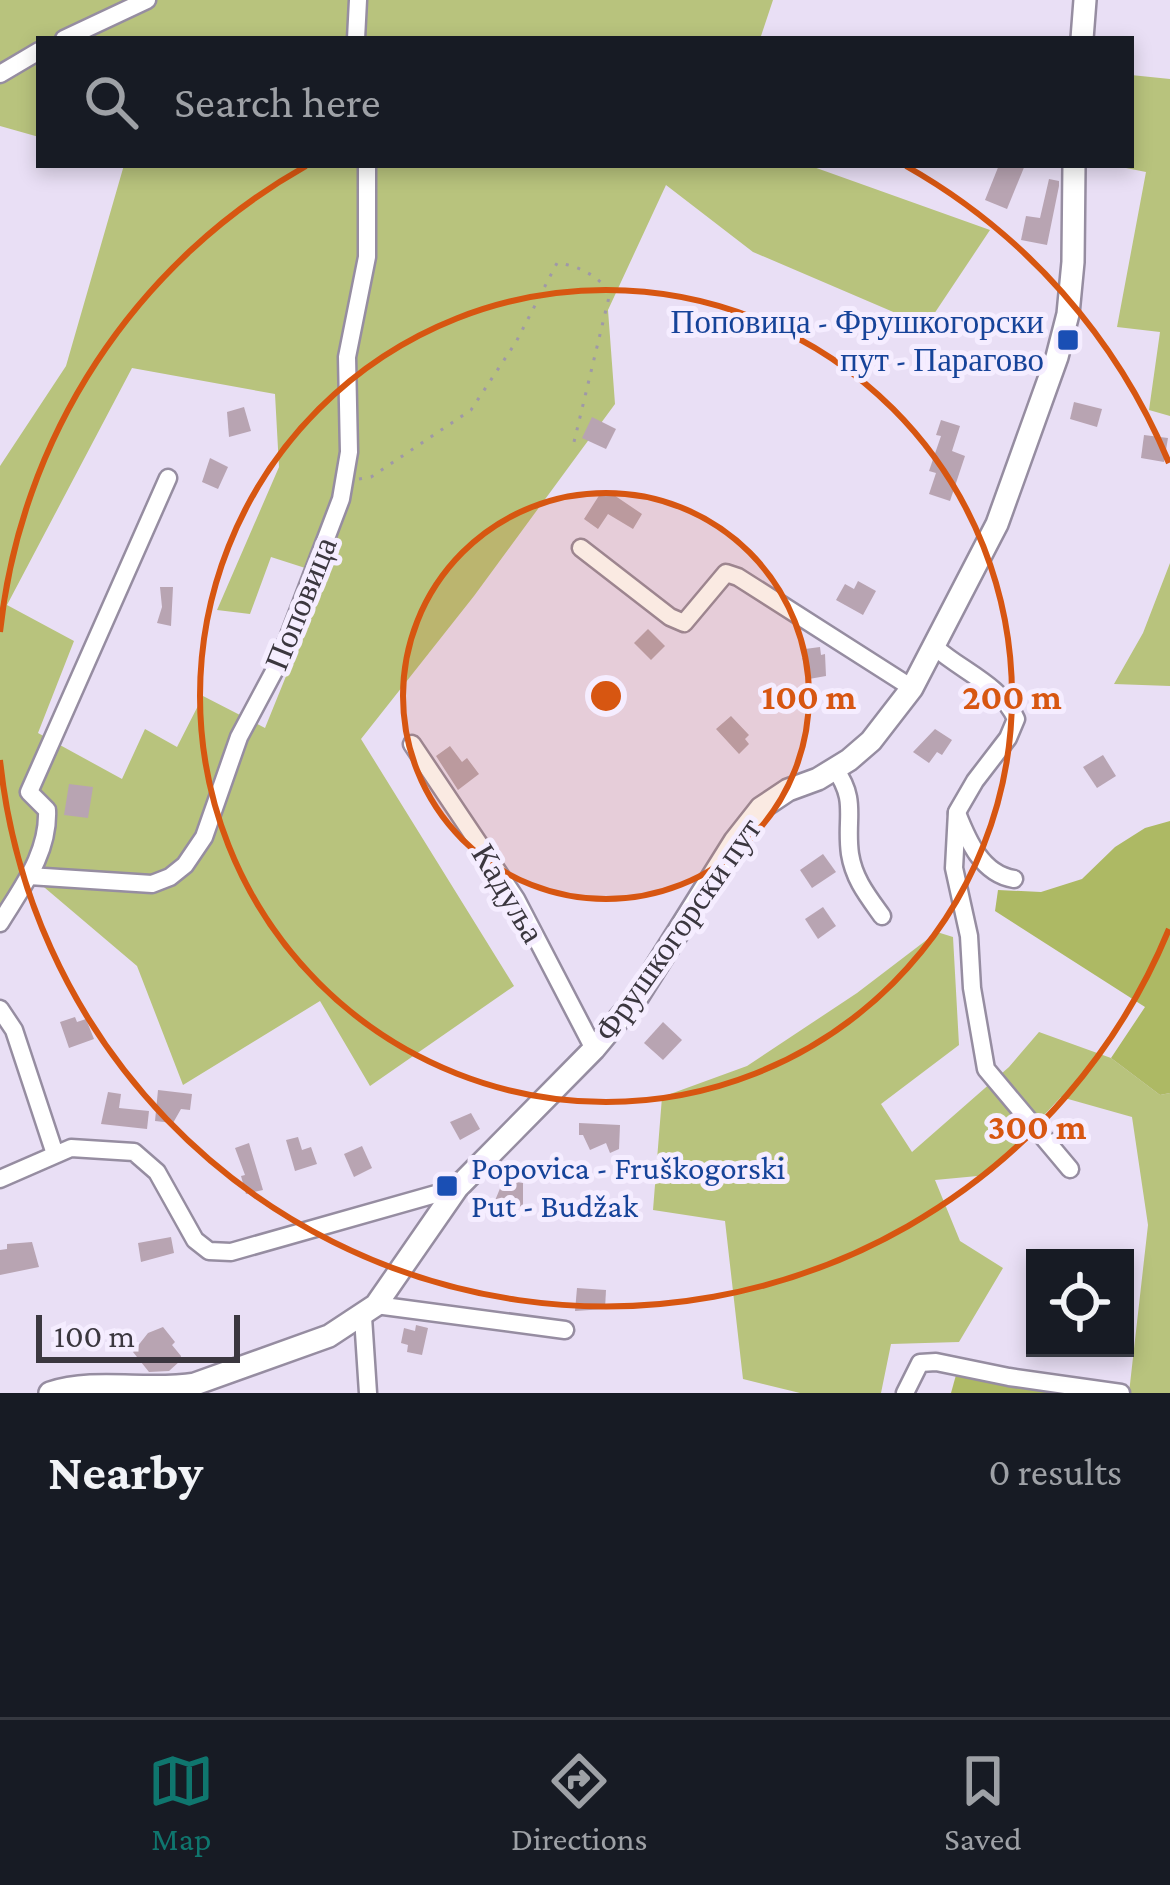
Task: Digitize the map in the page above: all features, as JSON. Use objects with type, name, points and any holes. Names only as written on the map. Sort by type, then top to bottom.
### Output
[{"type":"street","points":[[70,36],[147,0]]},
{"type":"street","points":[[356,36],[358,0]]},
{"type":"street","points":[[1082,36],[1085,0]]},
{"type":"street","points":[[0,74],[36,52]]},
{"type":"street","name":"Поповица","points":[[29,876],[152,884],[170,878],[204,837],[239,737],[279,662],[335,517],[346,473],[347,357],[367,257],[367,168]]},
{"type":"street","name":"Фрушкогорски пут","points":[[369,1311],[458,1187],[594,1049],[638,996],[735,841],[761,808],[836,769],[871,741],[912,688],[998,524],[1057,357],[1070,297],[1074,168]]},
{"type":"street","points":[[0,923],[48,836],[46,809],[29,792],[168,478]]},
{"type":"street","points":[[581,548],[684,623],[726,573],[738,577],[912,688]]},
{"type":"street","points":[[936,648],[1000,696],[1016,719],[957,812],[954,868],[969,936],[972,988],[986,1069],[1070,1169]]},
{"type":"street","name":"Кадуља","points":[[412,744],[516,899],[594,1049]]},
{"type":"street","points":[[836,769],[850,790],[850,851],[856,881],[882,916]]},
{"type":"street","points":[[957,812],[977,853],[997,876],[1014,879]]},
{"type":"street","points":[[0,1009],[14,1030],[56,1154]]},
{"type":"street","points":[[0,1179],[71,1148],[134,1152],[158,1172],[195,1240],[209,1251],[232,1252],[458,1187]]},
{"type":"street","points":[[368,1393],[369,1311]]},
{"type":"street","points":[[50,1393],[75,1387],[195,1384],[329,1336],[369,1311],[565,1330]]},
{"type":"street","points":[[905,1393],[920,1363],[936,1362],[1121,1393]]},
{"type":"path","points":[[346,473],[358,479],[371,477],[471,410],[515,342],[557,263],[573,264],[610,293],[574,442]]},
{"type":"green space","points":[[0,0],[773,0],[761,36],[36,36],[36,136],[0,126]]},
{"type":"green space","points":[[1134,75],[1170,79],[1170,416],[1149,410],[1160,332],[1117,327],[1146,172],[1126,168],[1134,168]]},
{"type":"green space","points":[[123,168],[816,168],[990,230],[926,326],[753,252],[666,185],[608,310],[615,404],[474,596],[361,739],[514,986],[370,1086],[320,1001],[183,1085],[137,966],[38,882],[0,923],[0,466],[66,366]],"holes":[[[132,368],[275,394],[279,467],[217,610],[250,614],[271,557],[327,575],[265,728],[203,696],[177,747],[145,729],[122,779],[38,733],[74,641],[7,605]]]},
{"type":"green space","points":[[1170,563],[1170,686],[1114,684],[1143,633]]},
{"type":"green space","points":[[1170,821],[1170,1093],[1160,1095],[1111,1058],[1145,1007],[995,911],[998,890],[1041,892],[1082,879],[1115,847],[1145,828]]},
{"type":"green space","points":[[937,932],[953,937],[959,1045],[881,1104],[912,1152],[1009,1067],[1039,1032],[1111,1058],[1160,1095],[1170,1093],[1170,1393],[1129,1393],[1148,1225],[1132,1117],[1061,1097],[988,1175],[935,1180],[960,1241],[1003,1268],[959,1342],[891,1344],[881,1393],[800,1393],[743,1379],[725,1221],[653,1210],[662,1097],[747,1066],[857,993]]},
{"type":"green space","points":[[956,1375],[1067,1393],[951,1393]]},
{"type":"building","points":[[998,168],[1024,168],[1007,209],[985,200]]},
{"type":"building","points":[[1049,179],[1059,181],[1059,186],[1047,245],[1021,240],[1026,216],[1040,218]]},
{"type":"building","points":[[1074,402],[1102,409],[1097,427],[1070,419]]},
{"type":"building","points":[[244,407],[251,431],[229,437],[227,412]]},
{"type":"building","points":[[592,417],[616,429],[606,449],[582,438]]},
{"type":"building","points":[[941,420],[960,426],[952,451],[965,456],[950,501],[929,494],[936,473],[929,471],[941,436],[936,435]]},
{"type":"building","points":[[1144,435],[1168,438],[1164,462],[1141,458]]},
{"type":"building","points":[[210,458],[228,467],[218,489],[202,482]]},
{"type":"building","points":[[608,491],[642,514],[633,529],[608,514],[598,529],[584,519],[600,494]]},
{"type":"building","points":[[858,581],[876,591],[863,615],[836,600],[845,584],[854,589]]},
{"type":"building","points":[[160,587],[173,587],[171,626],[157,623],[162,607]]},
{"type":"building","points":[[648,629],[665,646],[651,660],[634,643]]},
{"type":"building","points":[[820,647],[826,676],[809,679],[802,658],[807,658],[805,649]]},
{"type":"building","points":[[731,716],[749,735],[745,739],[749,744],[739,754],[716,729]]},
{"type":"building","points":[[935,729],[952,740],[929,763],[913,752]]},
{"type":"building","points":[[450,746],[479,774],[458,790],[436,756]]},
{"type":"building","points":[[1103,755],[1116,776],[1097,788],[1083,767]]},
{"type":"building","points":[[69,784],[93,787],[88,818],[64,815]]},
{"type":"building","points":[[823,854],[836,872],[812,888],[800,870]]},
{"type":"building","points":[[823,907],[836,926],[818,939],[805,919]]},
{"type":"building","points":[[75,1017],[77,1022],[86,1019],[94,1039],[69,1048],[60,1022]]},
{"type":"building","points":[[663,1022],[682,1040],[663,1060],[644,1043]]},
{"type":"building","points":[[158,1090],[192,1094],[190,1110],[181,1109],[173,1123],[155,1121]]},
{"type":"building","points":[[108,1092],[121,1094],[119,1108],[149,1111],[147,1129],[101,1124]]},
{"type":"building","points":[[471,1113],[480,1129],[460,1140],[450,1122]]},
{"type":"building","points":[[579,1123],[620,1125],[619,1149],[610,1153],[606,1143],[590,1150],[579,1135]]},
{"type":"building","points":[[298,1137],[302,1150],[311,1147],[317,1164],[295,1171],[286,1140]]},
{"type":"building","points":[[249,1143],[263,1190],[246,1194],[235,1148]]},
{"type":"building","points":[[362,1146],[372,1168],[354,1177],[344,1154]]},
{"type":"building","points":[[510,1181],[523,1183],[523,1207],[494,1203],[501,1186],[509,1187]]},
{"type":"building","points":[[171,1237],[174,1253],[141,1262],[138,1243]]},
{"type":"building","points":[[32,1242],[39,1267],[0,1275],[0,1250],[7,1249],[7,1244]]},
{"type":"building","points":[[577,1288],[606,1290],[605,1309],[575,1311]]},
{"type":"building","points":[[416,1325],[428,1328],[422,1355],[407,1352],[408,1345],[401,1343],[404,1328],[415,1331]]},
{"type":"building","points":[[163,1327],[175,1342],[172,1345],[180,1361],[169,1371],[149,1372],[133,1352],[148,1333]]},
{"type":"place","name":"Поповица - Фрушкогорски пут - Парагово","points":[[1068,340]]},
{"type":"place","name":"Popovica - Fruškogorski Put - Budžak","points":[[447,1186]]}]
